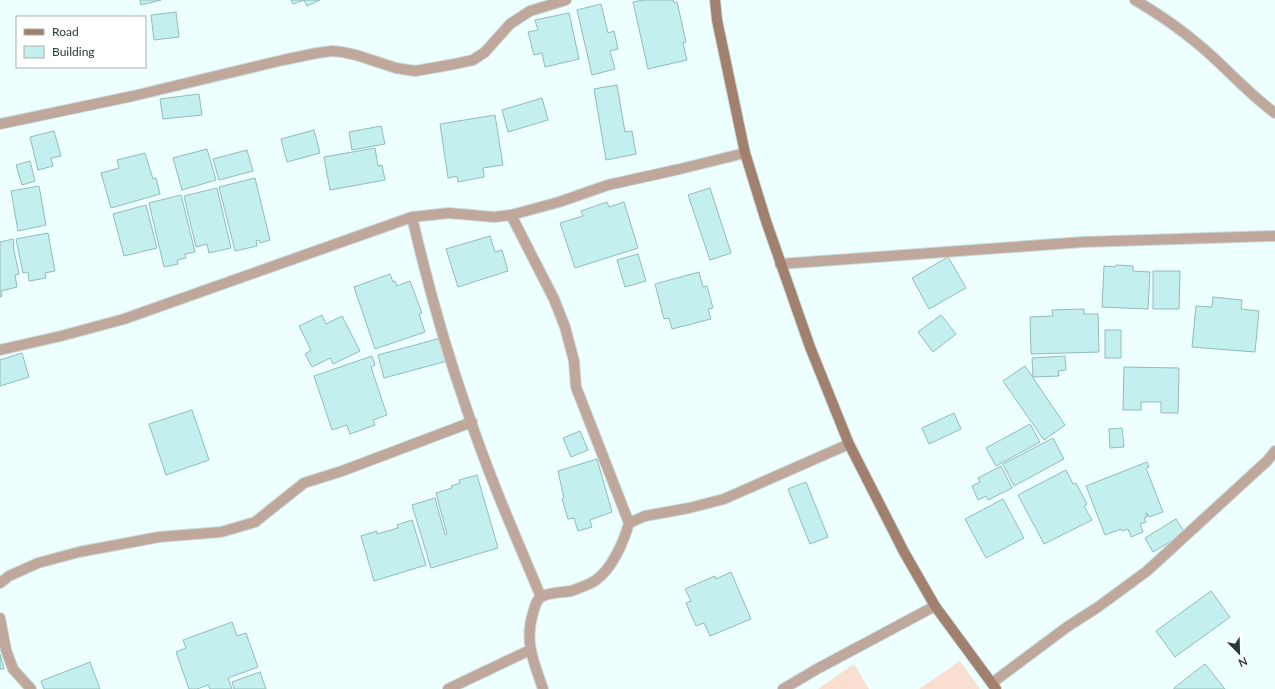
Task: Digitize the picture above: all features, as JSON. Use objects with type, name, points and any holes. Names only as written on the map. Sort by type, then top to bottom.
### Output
[{"type":"street","points":[[0,124],[132,96],[283,60],[332,51],[356,55],[396,68],[415,71],[455,64],[473,60],[485,52],[510,24],[530,11],[566,0]]},
{"type":"street","points":[[715,0],[719,27],[745,153],[780,264],[810,347],[849,444],[904,552],[935,606],[994,686],[1067,627],[1098,607],[1147,571],[1267,461],[1275,450]]},
{"type":"street","points":[[1135,0],[1164,18],[1199,44],[1261,104],[1275,113]]},
{"type":"street","points":[[0,350],[61,336],[124,319],[412,217],[449,213],[494,216],[511,214],[559,202],[608,185],[680,170],[745,153]]},
{"type":"street","points":[[511,214],[554,299],[574,361],[576,387],[629,523],[626,536],[616,555],[607,569],[597,580],[570,591],[541,597],[536,602],[530,623],[530,650],[543,689]]},
{"type":"street","points":[[412,217],[426,280],[472,422],[498,494],[541,597]]},
{"type":"street","points":[[780,264],[1083,242],[1275,236]]},
{"type":"street","points":[[0,582],[9,576],[38,563],[79,552],[160,537],[221,532],[255,522],[304,483],[342,472],[472,422]]},
{"type":"street","points":[[629,523],[644,516],[688,508],[724,499],[849,444]]},
{"type":"street","points":[[783,689],[817,669],[935,606]]},
{"type":"street","points":[[0,618],[6,650],[13,669],[31,689]]},
{"type":"street","points":[[448,689],[530,650]]},
{"type":"shaded area","points":[[960,661],[980,689],[919,689]]},
{"type":"shaded area","points":[[854,664],[869,689],[818,689]]},
{"type":"building","points":[[140,0],[161,0],[141,5]]},
{"type":"building","points":[[291,0],[304,0],[293,4]]},
{"type":"building","points":[[304,0],[320,0],[307,6]]},
{"type":"building","points":[[643,0],[673,0],[674,3],[677,2],[686,42],[683,43],[687,60],[648,69],[633,2]]},
{"type":"building","points":[[601,4],[608,33],[614,31],[618,49],[610,51],[615,69],[592,75],[577,10]]},
{"type":"building","points":[[176,12],[179,37],[154,40],[151,15]]},
{"type":"building","points":[[569,13],[579,59],[545,67],[542,53],[534,55],[528,32],[538,30],[535,20]]},
{"type":"building","points":[[617,85],[625,132],[632,131],[636,154],[606,160],[594,89]]},
{"type":"building","points":[[199,94],[202,115],[163,119],[160,99]]},
{"type":"building","points":[[542,98],[548,120],[508,132],[502,110]]},
{"type":"building","points":[[495,115],[503,165],[483,168],[484,177],[458,182],[457,176],[448,178],[440,124]]},
{"type":"building","points":[[381,126],[385,144],[352,150],[349,132]]},
{"type":"building","points":[[314,130],[320,153],[287,162],[281,139]]},
{"type":"building","points":[[54,131],[61,156],[51,158],[53,166],[38,170],[30,137]]},
{"type":"building","points":[[375,148],[378,166],[382,165],[385,180],[330,190],[324,157]]},
{"type":"building","points":[[207,149],[216,180],[182,190],[173,158]]},
{"type":"building","points":[[247,150],[253,171],[219,180],[213,159]]},
{"type":"building","points":[[145,153],[153,179],[156,178],[160,194],[111,208],[101,173],[119,168],[117,160]]},
{"type":"building","points":[[30,161],[35,181],[22,185],[16,165]]},
{"type":"building","points":[[255,178],[270,240],[260,243],[259,240],[256,241],[257,246],[235,251],[219,187]]},
{"type":"building","points":[[39,186],[46,225],[18,231],[11,191]]},
{"type":"building","points":[[217,188],[231,248],[209,253],[207,244],[196,247],[184,196]]},
{"type":"building","points":[[710,188],[731,253],[710,260],[688,195]]},
{"type":"building","points":[[181,195],[195,252],[185,254],[186,258],[177,260],[178,264],[164,267],[149,203]]},
{"type":"building","points":[[607,202],[609,207],[624,202],[638,248],[575,268],[560,223],[583,216],[581,211]]},
{"type":"building","points":[[146,205],[157,248],[124,256],[113,214]]},
{"type":"building","points":[[48,233],[55,271],[45,273],[46,278],[29,281],[28,272],[23,273],[16,239]]},
{"type":"building","points":[[490,236],[495,252],[502,250],[508,271],[458,287],[446,249]]},
{"type":"building","points":[[13,239],[19,274],[15,275],[17,287],[1,291],[2,296],[0,297],[0,242]]},
{"type":"building","points":[[638,254],[646,281],[625,287],[617,260]]},
{"type":"building","points":[[948,257],[966,288],[929,309],[912,278]]},
{"type":"building","points":[[1116,265],[1133,266],[1133,271],[1150,272],[1148,309],[1102,307],[1104,266],[1115,267]]},
{"type":"building","points":[[1153,271],[1180,271],[1179,309],[1153,309]]},
{"type":"building","points":[[699,272],[703,287],[707,286],[713,308],[708,309],[711,319],[672,329],[669,318],[664,319],[655,284]]},
{"type":"building","points":[[390,274],[393,282],[395,281],[397,286],[410,281],[422,313],[419,314],[425,332],[375,349],[354,287]]},
{"type":"building","points":[[1213,297],[1242,300],[1241,309],[1259,311],[1255,352],[1192,347],[1196,306],[1212,307]]},
{"type":"building","points":[[1084,309],[1084,314],[1098,314],[1099,352],[1031,354],[1030,317],[1053,316],[1052,310]]},
{"type":"building","points":[[322,315],[326,324],[342,316],[360,351],[333,364],[330,358],[312,367],[305,354],[311,350],[299,326]]},
{"type":"building","points":[[941,315],[956,334],[933,352],[918,332]]},
{"type":"building","points":[[1105,330],[1121,330],[1121,358],[1105,358]]},
{"type":"building","points":[[441,338],[447,361],[384,378],[378,355]]},
{"type":"building","points":[[22,353],[29,377],[0,386],[0,360]]},
{"type":"building","points":[[372,356],[375,365],[371,367],[387,415],[373,420],[375,425],[350,434],[347,425],[332,430],[314,376]]},
{"type":"building","points":[[1065,356],[1066,370],[1058,371],[1059,376],[1033,377],[1032,358]]},
{"type":"building","points":[[1025,366],[1065,425],[1044,440],[1003,381]]},
{"type":"building","points":[[1124,367],[1179,368],[1178,413],[1161,413],[1161,402],[1141,402],[1141,410],[1123,410]]},
{"type":"building","points":[[192,410],[209,460],[166,475],[149,424]]},
{"type":"building","points":[[954,413],[961,429],[929,444],[922,428]]},
{"type":"building","points":[[1030,424],[1040,442],[996,466],[986,448]]},
{"type":"building","points":[[1122,428],[1124,447],[1110,448],[1109,429]]},
{"type":"building","points":[[580,431],[588,450],[571,457],[563,438]]},
{"type":"building","points":[[1053,438],[1064,459],[1014,486],[1003,464]]},
{"type":"building","points":[[597,459],[612,512],[590,520],[592,527],[578,531],[574,518],[568,519],[562,499],[564,498],[558,471]]},
{"type":"building","points":[[1147,462],[1149,467],[1146,468],[1163,512],[1149,517],[1146,513],[1147,517],[1144,518],[1146,522],[1140,524],[1143,532],[1131,537],[1128,529],[1122,531],[1121,529],[1105,535],[1086,486]]},
{"type":"building","points":[[1001,466],[1012,488],[988,500],[986,496],[978,500],[972,486],[980,482],[978,478]]},
{"type":"building","points":[[1066,470],[1073,484],[1076,483],[1087,504],[1084,506],[1092,520],[1044,544],[1018,495]]},
{"type":"building","points":[[477,475],[498,548],[431,568],[412,505],[435,498],[445,535],[447,534],[436,493],[452,488],[451,486],[460,483],[459,480]]},
{"type":"building","points":[[806,482],[828,537],[810,544],[788,489]]},
{"type":"building","points":[[1003,499],[1024,538],[986,558],[965,519]]},
{"type":"building","points":[[1176,519],[1185,533],[1153,552],[1145,538]]},
{"type":"building","points":[[412,520],[426,565],[374,581],[361,536],[377,531],[377,534],[398,528],[397,525]]},
{"type":"building","points":[[731,572],[751,619],[710,636],[704,623],[696,626],[686,603],[691,601],[685,589],[715,576],[716,579]]},
{"type":"building","points":[[1211,591],[1230,617],[1175,657],[1156,631]]},
{"type":"building","points":[[232,622],[237,636],[246,633],[258,667],[228,678],[232,689],[210,689],[208,685],[197,689],[189,689],[176,652],[186,648],[183,640]]},
{"type":"building","points":[[0,654],[4,669],[0,669]]},
{"type":"building","points":[[90,662],[100,689],[44,689],[41,681]]},
{"type":"building","points":[[1205,664],[1225,689],[1174,689],[1174,688]]},
{"type":"building","points":[[260,672],[266,689],[234,689],[232,682]]}]
